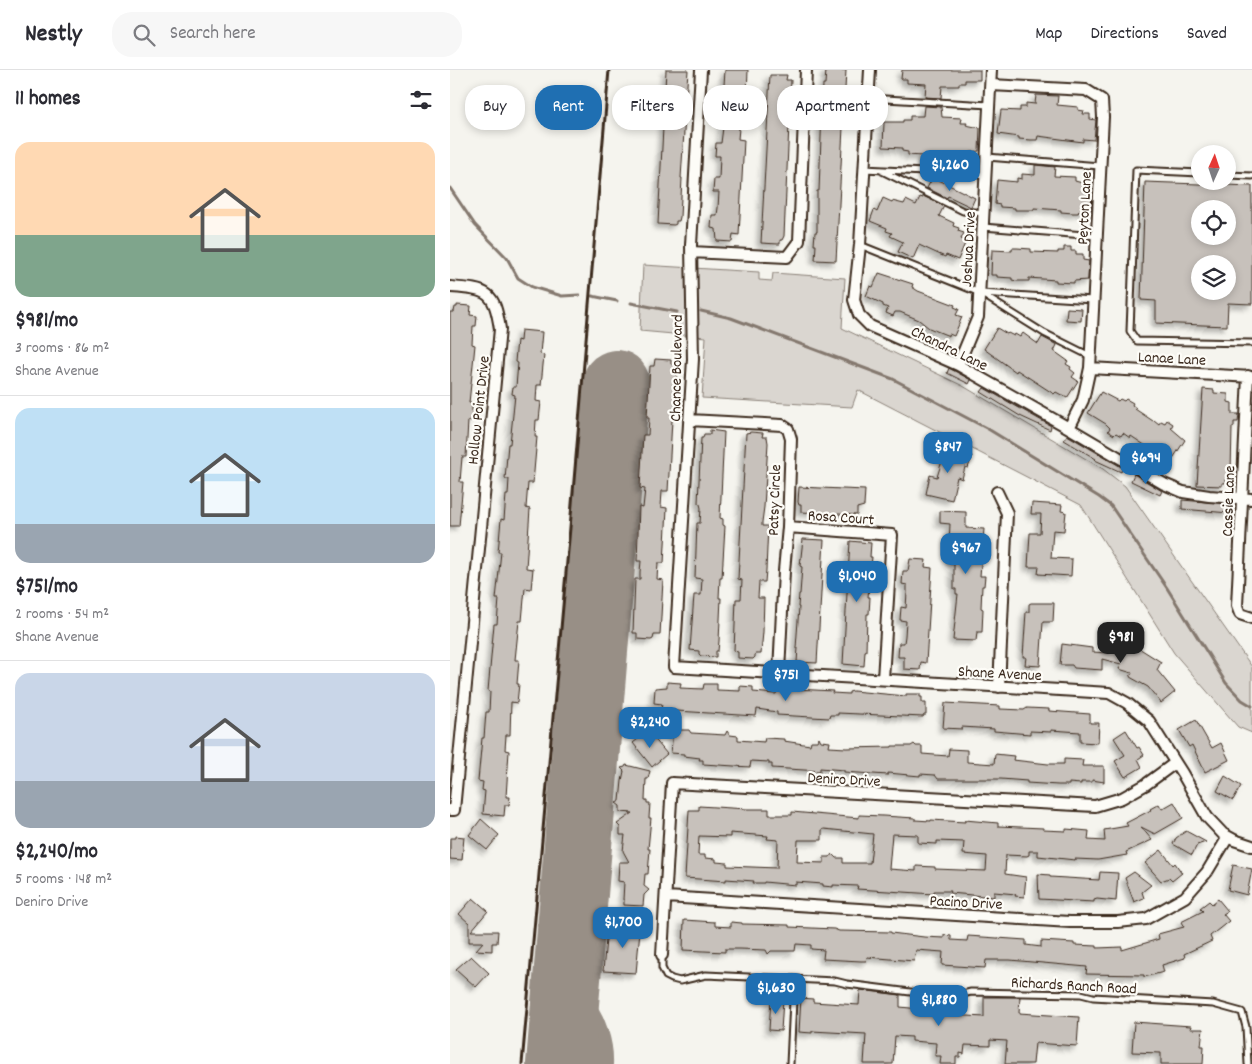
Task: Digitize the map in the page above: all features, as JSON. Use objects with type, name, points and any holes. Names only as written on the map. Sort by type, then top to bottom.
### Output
[{"type":"street","name":"Chance Boulevard","points":[[674,667],[693,359],[691,252],[701,70]]},
{"type":"street","points":[[691,252],[787,256],[800,241],[806,70]]},
{"type":"street","name":"Chandra Lane","points":[[869,85],[870,70]]},
{"type":"street","name":"Joshua Drive","points":[[958,365],[978,317],[991,70]]},
{"type":"street","name":"Peyton Lane","points":[[991,85],[1086,90],[1102,100],[1103,116],[1090,368],[1083,400],[1070,428]]},
{"type":"street","name":"Chandra Lane","points":[[866,130],[860,246],[854,300],[859,315],[870,326],[958,365],[1164,484],[1183,492],[1209,496],[1247,498]]},
{"type":"street","name":"Hollow Point Drive","points":[[450,287],[479,289],[490,296],[497,307],[500,329],[454,810],[450,810]]},
{"type":"street","name":"Lanae Lane","points":[[1090,368],[1250,376]]},
{"type":"street","name":"Cassie Lane","points":[[1250,376],[1247,498],[1237,606],[1240,614],[1252,618]]},
{"type":"street","name":"Patsy Circle","points":[[689,420],[782,425],[788,429],[791,439],[788,528],[779,672]]},
{"type":"street","points":[[998,492],[1007,513],[999,686]]},
{"type":"street","name":"Rosa Court","points":[[788,528],[892,535],[883,679]]},
{"type":"street","name":"Shane Avenue","points":[[674,667],[1110,693],[1127,703],[1149,721],[1207,817],[1222,834],[1252,846]]},
{"type":"street","name":"Deniro Drive","points":[[662,955],[672,783],[948,800],[1095,806],[1122,798],[1175,763]]},
{"type":"street","name":"Pacino Drive","points":[[666,897],[1070,922],[1118,922],[1146,919],[1185,897],[1207,872],[1228,837]]},
{"type":"lane","points":[[888,99],[989,105]]},
{"type":"lane","points":[[986,157],[1100,166]]},
{"type":"lane","points":[[864,168],[985,175]]},
{"type":"lane","points":[[880,169],[962,211],[984,213]]},
{"type":"lane","points":[[1191,173],[1136,170],[1130,331],[1137,341],[1252,343]]},
{"type":"lane","points":[[1236,175],[1252,176]]},
{"type":"lane","points":[[983,227],[1097,236]]},
{"type":"lane","points":[[860,246],[980,293],[1044,333],[1091,356]]},
{"type":"lane","points":[[980,293],[1093,300]]},
{"type":"lane","name":"Richards Ranch Road","points":[[662,955],[662,968],[666,976],[680,981],[706,975],[835,981],[950,997],[971,992],[1034,992],[1214,1004],[1242,1012],[1246,1027],[1248,1064]]},
{"type":"lane","points":[[790,1064],[794,979]]},
{"type":"shaded area","points":[[643,265],[759,272],[759,280],[772,281],[773,273],[845,278],[842,328],[963,386],[1103,469],[1125,486],[1252,667],[1252,733],[1238,727],[1174,653],[1081,505],[858,390],[852,407],[702,398],[706,337],[640,331]]},
{"type":"building","points":[[666,70],[688,70],[687,85],[665,85]]},
{"type":"building","points":[[725,70],[748,70],[747,85],[724,85]]},
{"type":"building","points":[[826,70],[846,70],[845,85],[823,85],[825,84]]},
{"type":"building","points":[[902,70],[980,70],[980,80],[965,80],[965,83],[959,83],[959,86],[942,86],[941,98],[925,97],[926,84],[907,83],[907,79],[901,79]]},
{"type":"building","points":[[770,75],[787,75],[786,80],[791,80],[791,85],[777,85],[777,130],[789,130],[784,236],[780,240],[780,244],[761,243]]},
{"type":"building","points":[[1036,95],[1058,96],[1057,105],[1078,107],[1078,110],[1084,111],[1083,114],[1090,114],[1090,119],[1096,120],[1094,140],[1083,139],[1083,142],[1038,136],[1037,140],[1031,140],[998,134],[1001,110],[1020,111],[1020,107],[1026,107],[1026,103],[1035,104]]},
{"type":"building","points":[[924,106],[941,107],[942,117],[962,118],[961,123],[967,123],[966,125],[980,128],[979,151],[960,154],[960,158],[939,157],[939,166],[921,166],[922,156],[908,155],[908,152],[902,151],[902,148],[883,147],[884,130],[888,130],[888,122],[903,122],[903,120],[910,120],[910,116],[923,116]]},
{"type":"building","points":[[663,130],[684,130],[679,221],[676,221],[674,225],[658,224]]},
{"type":"building","points":[[723,130],[739,130],[738,139],[744,140],[739,235],[733,234],[732,242],[717,241],[716,229],[711,228],[712,215],[717,215],[719,192],[713,192],[714,179],[719,179],[720,156],[715,156],[716,143],[721,143]]},
{"type":"building","points":[[821,130],[843,130],[836,261],[815,260],[817,191],[819,191]]},
{"type":"building","points":[[1035,165],[1055,167],[1054,176],[1075,177],[1075,181],[1086,184],[1086,190],[1092,190],[1091,210],[1073,213],[1034,208],[1034,210],[1015,210],[1015,208],[1000,207],[1000,205],[995,204],[997,180],[1017,182],[1017,178],[1022,179],[1022,174],[1035,175]]},
{"type":"building","points":[[933,177],[975,198],[971,207],[927,188]]},
{"type":"building","points":[[1145,182],[1191,184],[1191,190],[1236,190],[1236,185],[1252,186],[1252,304],[1228,303],[1227,326],[1156,323],[1156,301],[1141,300]]},
{"type":"building","points":[[923,196],[944,206],[939,216],[954,223],[953,226],[959,228],[958,231],[964,233],[961,239],[966,241],[958,260],[946,255],[945,257],[919,245],[913,259],[898,252],[903,242],[890,236],[892,233],[886,231],[887,228],[870,221],[874,210],[877,212],[883,198],[904,204],[906,200],[916,205],[920,197],[923,198]]},
{"type":"building","points":[[1064,247],[1071,247],[1071,251],[1076,251],[1076,254],[1083,254],[1083,260],[1089,261],[1088,280],[1074,281],[1074,283],[1029,278],[1029,281],[1017,281],[1012,280],[1012,278],[991,275],[992,250],[1012,251],[1012,248],[1017,248],[1031,249],[1031,252],[1058,253],[1058,251],[1064,251]]},
{"type":"building","points":[[879,273],[913,284],[912,287],[918,291],[955,305],[954,307],[959,309],[956,315],[962,317],[954,336],[949,334],[949,336],[929,328],[919,320],[900,312],[895,312],[893,316],[886,313],[888,308],[866,296],[870,286],[873,287]]},
{"type":"building","points":[[457,305],[471,306],[470,315],[477,316],[476,326],[473,326],[472,344],[475,345],[469,403],[472,403],[472,412],[471,421],[468,421],[466,457],[462,457],[460,482],[463,482],[459,526],[450,526],[450,312],[454,312]]},
{"type":"building","points":[[1067,308],[1082,309],[1081,321],[1066,320]]},
{"type":"building","points":[[997,328],[1014,336],[1015,334],[1020,337],[1023,333],[1038,344],[1042,337],[1057,345],[1054,351],[1068,361],[1066,364],[1075,373],[1072,377],[1078,381],[1067,398],[1056,392],[1054,394],[1017,370],[1016,372],[984,349]]},
{"type":"building","points":[[521,330],[542,332],[540,354],[544,355],[541,385],[537,385],[536,401],[541,402],[539,420],[536,420],[535,437],[537,437],[533,483],[528,483],[526,508],[530,509],[526,568],[533,569],[531,589],[525,588],[522,621],[519,621],[515,660],[519,660],[517,684],[519,684],[517,703],[511,702],[510,735],[506,735],[505,750],[509,751],[506,797],[510,797],[509,805],[505,805],[504,816],[483,814],[485,791],[482,790],[483,782],[478,781],[486,712],[489,712],[490,692],[488,691],[494,624],[497,624],[499,599],[496,599],[501,552],[498,552],[501,519],[504,520],[506,495],[508,495],[509,479],[505,479],[515,395],[512,394],[513,387],[516,387],[518,363],[515,362],[517,340],[520,341]]},
{"type":"building","points":[[655,359],[671,360],[671,364],[677,364],[675,420],[672,420],[668,491],[662,491],[661,507],[667,508],[664,563],[658,563],[657,579],[663,580],[660,635],[654,635],[651,640],[637,639],[637,633],[633,633],[635,579],[640,579],[641,561],[637,561],[639,507],[643,508],[645,489],[640,488],[643,435],[648,435],[650,366],[654,366]]},
{"type":"building","points":[[949,368],[971,380],[969,384],[947,373]]},
{"type":"building","points":[[984,388],[1051,426],[1050,430],[1020,416],[981,392]]},
{"type":"building","points":[[1203,389],[1214,390],[1214,393],[1228,394],[1228,402],[1232,403],[1232,414],[1239,414],[1238,422],[1234,422],[1234,427],[1232,427],[1231,472],[1229,472],[1228,479],[1225,479],[1225,483],[1222,483],[1222,486],[1197,485]]},
{"type":"building","points":[[1101,392],[1118,401],[1126,399],[1133,403],[1132,405],[1135,409],[1159,424],[1161,421],[1165,423],[1167,420],[1173,424],[1171,428],[1185,440],[1172,460],[1162,455],[1161,458],[1155,455],[1131,436],[1130,438],[1123,433],[1121,436],[1116,433],[1114,435],[1108,431],[1110,428],[1106,424],[1088,413]]},
{"type":"building","points":[[710,430],[724,432],[720,518],[723,519],[723,525],[725,526],[722,578],[720,578],[719,641],[716,657],[701,656],[699,651],[690,650],[694,595],[701,595],[702,579],[695,578],[697,523],[700,523],[701,508],[698,503],[701,438],[703,438],[704,434],[710,434]]},
{"type":"building","points":[[746,433],[763,433],[762,437],[767,437],[768,443],[762,522],[762,526],[768,526],[766,570],[765,582],[759,582],[758,598],[764,598],[763,632],[761,654],[755,654],[753,659],[738,658],[738,652],[734,651],[736,599],[741,599],[742,580],[738,579]]},
{"type":"building","points":[[1067,435],[1123,468],[1121,472],[1095,460],[1064,440]]},
{"type":"building","points":[[946,448],[972,456],[968,468],[965,467],[962,479],[957,477],[952,500],[926,494],[930,475],[937,477]]},
{"type":"building","points":[[1134,474],[1162,491],[1160,495],[1131,481]]},
{"type":"building","points":[[799,487],[865,490],[864,506],[857,508],[857,515],[801,512],[801,505],[798,502]]},
{"type":"building","points":[[1182,500],[1230,504],[1229,513],[1182,509]]},
{"type":"building","points":[[1032,503],[1062,505],[1061,511],[1066,512],[1064,531],[1053,530],[1051,558],[1072,559],[1071,576],[1038,574],[1039,567],[1028,567],[1030,533],[1040,533],[1041,514],[1031,514]]},
{"type":"building","points":[[940,511],[966,512],[966,528],[984,529],[980,576],[985,576],[984,586],[982,586],[982,632],[977,632],[976,641],[953,640],[958,594],[956,594],[956,589],[954,589],[954,564],[950,564],[950,524],[940,523]]},
{"type":"building","points":[[803,539],[824,540],[817,663],[797,662],[798,607],[802,567],[800,566]]},
{"type":"building","points":[[850,541],[871,543],[870,557],[872,557],[868,597],[870,597],[869,614],[867,614],[864,666],[843,664]]},
{"type":"building","points":[[910,559],[926,560],[925,567],[932,568],[926,663],[921,662],[920,670],[904,669],[904,657],[898,657],[899,643],[904,643],[906,621],[900,620],[901,607],[906,608],[907,592],[907,585],[902,584],[903,571],[908,571]]},
{"type":"building","points":[[1054,603],[1053,622],[1043,622],[1040,666],[1025,665],[1026,657],[1023,657],[1026,612],[1029,612],[1029,604]]},
{"type":"building","points":[[1115,636],[1129,640],[1128,644],[1134,645],[1161,662],[1157,670],[1175,692],[1161,703],[1148,687],[1130,677],[1132,673],[1119,669],[1121,664],[1102,659],[1102,670],[1060,665],[1062,644],[1092,648],[1092,652],[1110,653]]},
{"type":"building","points":[[667,682],[681,683],[680,688],[703,689],[704,684],[717,684],[717,690],[740,691],[740,686],[753,687],[753,692],[776,694],[777,688],[833,691],[832,693],[849,694],[849,692],[853,691],[906,696],[906,694],[920,694],[922,703],[926,703],[926,715],[923,717],[838,713],[838,715],[830,715],[829,718],[777,715],[777,712],[757,709],[756,716],[661,710],[662,704],[654,703],[655,688],[667,687]]},
{"type":"building","points":[[945,703],[1000,706],[1000,709],[1049,709],[1049,711],[1090,714],[1090,723],[1099,723],[1098,743],[1080,742],[1080,732],[1051,730],[1051,732],[1030,731],[1030,734],[994,731],[994,729],[943,728]]},
{"type":"building","points":[[1196,720],[1212,748],[1221,743],[1229,760],[1205,772],[1192,745],[1189,747],[1179,730]]},
{"type":"building","points":[[673,730],[689,730],[691,733],[725,735],[727,731],[730,735],[738,736],[738,740],[764,742],[765,738],[784,739],[784,741],[810,745],[811,741],[817,741],[819,737],[821,741],[830,742],[829,747],[846,748],[911,746],[914,744],[922,746],[922,754],[948,756],[949,749],[967,750],[967,762],[994,764],[995,754],[1014,756],[1013,760],[1048,764],[1064,764],[1064,759],[1083,760],[1082,766],[1104,766],[1104,782],[1092,780],[1092,782],[1081,782],[1081,784],[1069,783],[1069,785],[1058,785],[1001,779],[938,779],[935,775],[920,774],[920,776],[888,773],[888,775],[844,772],[844,770],[820,768],[820,771],[772,768],[772,764],[769,764],[769,762],[751,761],[750,767],[703,764],[703,760],[699,760],[700,758],[671,753]]},
{"type":"building","points":[[1126,730],[1137,748],[1139,747],[1144,755],[1138,759],[1142,767],[1125,777],[1115,761],[1125,755],[1114,738]]},
{"type":"building","points":[[648,731],[667,754],[652,767],[633,743],[638,739],[637,736],[641,736]]},
{"type":"building","points":[[626,765],[650,771],[648,779],[646,779],[645,800],[647,800],[647,803],[650,803],[649,818],[651,818],[648,849],[650,849],[648,874],[645,874],[644,886],[649,890],[644,895],[643,906],[624,905],[624,882],[618,881],[619,862],[629,862],[623,851],[625,835],[620,835],[620,827],[617,824],[633,813],[620,812],[620,806],[616,803],[620,801],[624,771],[621,768]]},
{"type":"building","points":[[1225,776],[1241,786],[1233,800],[1217,791]]},
{"type":"building","points":[[1174,802],[1183,818],[1155,834],[1141,827],[1152,840],[1126,852],[1127,855],[1098,860],[1075,860],[1038,856],[1038,851],[1029,851],[1027,856],[1006,855],[1005,874],[1026,877],[1024,897],[1015,896],[1016,894],[994,892],[994,897],[950,893],[951,891],[934,891],[934,894],[857,889],[858,886],[833,885],[833,887],[823,886],[823,884],[796,882],[796,885],[764,882],[753,883],[754,881],[726,879],[726,881],[685,878],[689,810],[699,810],[699,806],[769,809],[769,815],[792,815],[792,812],[859,818],[859,815],[915,818],[915,820],[931,821],[965,822],[965,820],[998,823],[998,826],[1043,828],[1043,830],[1089,831],[1088,840],[1105,841],[1104,830],[1128,826],[1126,823],[1159,804],[1162,809]],"holes":[[[822,830],[873,834],[870,863],[843,863],[843,858],[836,858],[832,854],[830,857],[824,857],[824,863],[797,862],[798,840],[822,840]],[[730,833],[768,836],[767,839],[778,840],[777,868],[727,866],[727,863],[716,862],[716,859],[705,858],[705,855],[698,855],[699,836],[730,837]],[[892,834],[918,835],[918,843],[937,844],[937,841],[964,842],[963,854],[987,856],[986,871],[935,869],[935,867],[916,866],[916,871],[889,869]]]},
{"type":"building","points":[[481,819],[499,835],[487,850],[469,835]]},
{"type":"building","points":[[1186,831],[1206,842],[1197,845],[1192,855],[1173,844],[1176,838]]},
{"type":"building","points":[[456,836],[464,837],[462,860],[450,859],[450,838],[456,838]]},
{"type":"building","points":[[1161,850],[1173,865],[1175,863],[1182,873],[1172,881],[1169,878],[1161,881],[1145,863]]},
{"type":"building","points":[[1233,865],[1252,869],[1247,895],[1228,890]]},
{"type":"building","points":[[1100,872],[1118,873],[1116,901],[1097,899],[1094,902],[1039,899],[1038,874],[1050,875],[1050,877],[1099,880]]},
{"type":"building","points":[[1134,872],[1151,885],[1142,892],[1144,898],[1134,902],[1125,878]]},
{"type":"building","points":[[473,898],[488,911],[471,931],[498,931],[497,943],[492,943],[492,951],[476,950],[483,942],[469,942],[469,923],[459,914]]},
{"type":"building","points":[[1218,899],[1228,911],[1223,914],[1229,921],[1210,936],[1212,941],[1184,954],[1185,958],[1162,965],[1164,972],[1144,977],[1144,975],[1086,974],[1087,967],[1010,960],[986,960],[985,968],[942,965],[943,952],[916,950],[914,961],[867,957],[866,961],[861,961],[823,959],[824,950],[811,949],[811,945],[796,944],[795,951],[771,951],[768,954],[766,950],[725,949],[725,952],[683,950],[684,920],[715,922],[715,926],[731,927],[731,922],[789,925],[789,927],[834,929],[839,931],[891,932],[924,937],[944,938],[944,935],[951,936],[951,940],[967,941],[968,936],[1026,940],[1026,945],[1041,947],[1041,941],[1074,943],[1074,945],[1097,946],[1097,948],[1122,947],[1122,950],[1159,939],[1158,934],[1184,927],[1181,922],[1203,911],[1200,908],[1209,901],[1212,904]]},
{"type":"building","points":[[627,920],[641,920],[636,973],[603,971],[607,929],[626,931]]},
{"type":"building","points":[[471,956],[489,973],[476,987],[456,969]]},
{"type":"building","points":[[860,990],[900,995],[900,1007],[920,1009],[920,1013],[984,1017],[984,997],[1020,997],[1019,1013],[1079,1017],[1077,1046],[1035,1043],[1033,1064],[1005,1064],[1007,1041],[990,1040],[990,1046],[965,1045],[964,1054],[960,1053],[960,1057],[956,1057],[956,1064],[940,1064],[941,1056],[935,1056],[936,1043],[912,1041],[912,1037],[895,1036],[893,1064],[864,1064],[866,1034],[799,1032],[801,998],[813,999],[813,1002],[859,1005]]},
{"type":"building","points":[[771,999],[783,999],[781,1031],[769,1030]]},
{"type":"building","points":[[1134,1022],[1191,1026],[1190,1029],[1203,1029],[1201,1046],[1204,1046],[1203,1064],[1161,1064],[1161,1053],[1132,1052]]},
{"type":"waterway","points":[[450,188],[475,225],[507,258],[518,278],[532,287],[562,296],[579,295]]},
{"type":"waterway","points":[[592,296],[617,301]]},
{"type":"waterway","points":[[631,303],[677,312]]},
{"type":"waterway","points":[[701,311],[731,318],[893,379],[988,429],[1099,497],[1111,506],[1167,588],[1226,683],[1242,700],[1252,706]]},
{"type":"taxiway","points":[[566,996],[579,1005],[588,1017],[597,1041],[599,1064]]},
{"type":"runway","points":[[560,1064],[616,384]]},
{"type":"railway","points":[[522,1064],[609,70]]}]
